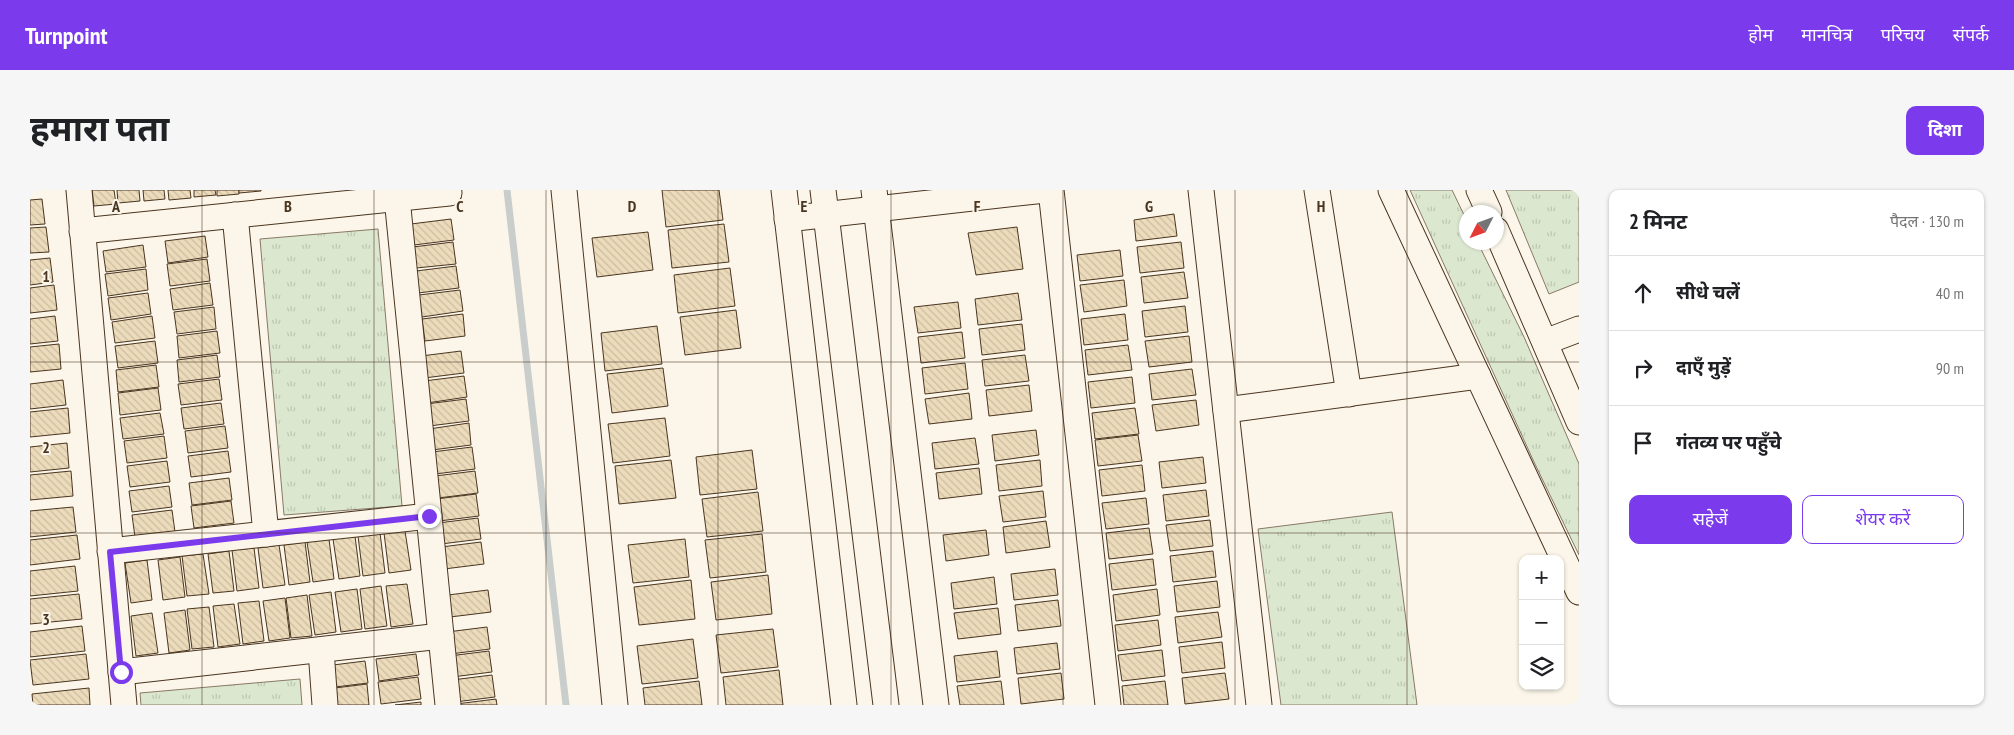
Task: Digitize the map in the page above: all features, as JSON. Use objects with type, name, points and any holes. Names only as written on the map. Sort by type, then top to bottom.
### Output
[{"type":"street","points":[[79,190],[124,705]]},
{"type":"street","points":[[564,190],[615,705]]},
{"type":"street","points":[[784,190],[844,705]]},
{"type":"street","points":[[787,219],[825,202],[1044,190]]},
{"type":"street","points":[[1051,190],[1108,705]]},
{"type":"street","points":[[1201,190],[1259,705]]},
{"type":"street","points":[[1317,190],[1349,394]]},
{"type":"street","points":[[1390,190],[1579,592]]},
{"type":"street","points":[[1479,190],[1486,205]]},
{"type":"street","points":[[82,231],[449,193]]},
{"type":"street","points":[[397,198],[448,705]]},
{"type":"street","points":[[875,199],[936,705]]},
{"type":"street","points":[[825,202],[886,705]]},
{"type":"street","points":[[235,215],[266,534]]},
{"type":"street","points":[[1504,248],[1578,417]]},
{"type":"street","points":[[1545,342],[1579,328]]},
{"type":"street","points":[[1226,410],[1478,376]]},
{"type":"street","points":[[110,552],[429,516]]},
{"type":"street","points":[[121,672],[441,636]]},
{"type":"street","points":[[321,650],[325,705]]},
{"type":"green space","points":[[1410,190],[1452,190],[1459,205],[1459,250],[1481,250],[1524,337],[1579,464],[1579,555],[1534,462]]},
{"type":"green space","points":[[1506,190],[1579,190],[1579,282],[1549,294]]},
{"type":"green space","points":[[378,229],[402,506],[284,515],[260,239]]},
{"type":"green space","points":[[1392,512],[1417,705],[1281,705],[1258,529]]},
{"type":"green space","points":[[300,679],[302,705],[141,705],[140,693]]},
{"type":"building","points":[[92,190],[114,190],[116,204],[94,206]]},
{"type":"building","points":[[117,190],[139,190],[140,201],[118,203]]},
{"type":"building","points":[[143,190],[164,190],[165,199],[144,201]]},
{"type":"building","points":[[168,190],[190,190],[191,198],[169,200]]},
{"type":"building","points":[[194,190],[215,190],[216,195],[194,197]]},
{"type":"building","points":[[217,190],[239,190],[239,194],[217,196]]},
{"type":"building","points":[[239,190],[261,190],[261,191],[239,193]]},
{"type":"building","points":[[662,190],[719,190],[723,220],[666,227]]},
{"type":"building","points":[[42,199],[45,224],[30,225],[30,200]]},
{"type":"building","points":[[1174,214],[1177,236],[1136,241],[1134,220]]},
{"type":"building","points":[[451,219],[454,240],[414,245],[411,224]]},
{"type":"building","points":[[724,224],[729,262],[672,268],[668,230]]},
{"type":"building","points":[[46,227],[49,252],[30,253],[30,228]]},
{"type":"building","points":[[1017,227],[1023,269],[976,275],[968,233]]},
{"type":"building","points":[[648,232],[653,270],[597,277],[592,238]]},
{"type":"building","points":[[205,236],[208,257],[168,263],[165,241]]},
{"type":"building","points":[[453,242],[456,264],[416,268],[413,247]]},
{"type":"building","points":[[1181,242],[1184,268],[1140,273],[1137,247]]},
{"type":"building","points":[[143,245],[146,267],[106,272],[103,251]]},
{"type":"building","points":[[1120,250],[1123,276],[1080,281],[1077,255]]},
{"type":"building","points":[[50,258],[53,282],[30,285],[30,260]]},
{"type":"building","points":[[207,259],[210,281],[170,286],[167,264]]},
{"type":"building","points":[[456,266],[459,288],[418,293],[416,271]]},
{"type":"building","points":[[730,268],[735,306],[678,313],[674,275]]},
{"type":"building","points":[[146,269],[148,290],[108,296],[105,274]]},
{"type":"building","points":[[1184,272],[1188,298],[1144,303],[1141,277]]},
{"type":"building","points":[[1124,280],[1127,306],[1084,312],[1080,285]]},
{"type":"building","points":[[210,283],[213,305],[173,310],[170,289]]},
{"type":"building","points":[[54,285],[57,310],[30,313],[30,288]]},
{"type":"building","points":[[460,290],[463,311],[422,317],[419,295]]},
{"type":"building","points":[[148,293],[151,314],[111,320],[108,298]]},
{"type":"building","points":[[1018,293],[1022,320],[978,325],[975,299]]},
{"type":"building","points":[[958,302],[961,328],[918,333],[914,307]]},
{"type":"building","points":[[1185,306],[1188,332],[1145,337],[1142,311]]},
{"type":"building","points":[[214,307],[216,329],[177,334],[174,312]]},
{"type":"building","points":[[736,310],[741,348],[685,355],[680,317]]},
{"type":"building","points":[[463,314],[465,336],[425,341],[422,319]]},
{"type":"building","points":[[1125,314],[1128,340],[1084,345],[1081,319]]},
{"type":"building","points":[[55,316],[58,341],[30,344],[30,319]]},
{"type":"building","points":[[152,316],[155,338],[115,343],[112,322]]},
{"type":"building","points":[[1022,324],[1025,350],[982,355],[979,329]]},
{"type":"building","points":[[657,326],[662,364],[605,371],[601,333]]},
{"type":"building","points":[[217,331],[220,353],[179,358],[177,336]]},
{"type":"building","points":[[962,332],[965,358],[921,363],[918,337]]},
{"type":"building","points":[[1189,336],[1192,362],[1149,367],[1145,341]]},
{"type":"building","points":[[155,341],[158,363],[118,368],[115,346]]},
{"type":"building","points":[[59,344],[61,369],[30,372],[30,347]]},
{"type":"building","points":[[1128,345],[1132,370],[1088,375],[1085,350]]},
{"type":"building","points":[[461,351],[464,373],[424,378],[421,356]]},
{"type":"building","points":[[217,355],[220,377],[179,382],[177,360]]},
{"type":"building","points":[[1025,355],[1029,381],[985,386],[982,360]]},
{"type":"building","points":[[965,363],[968,389],[925,394],[922,368]]},
{"type":"building","points":[[156,365],[159,387],[118,392],[116,370]]},
{"type":"building","points":[[663,368],[668,406],[612,413],[607,374]]},
{"type":"building","points":[[1192,369],[1196,395],[1152,400],[1149,374]]},
{"type":"building","points":[[464,376],[467,397],[427,403],[424,381]]},
{"type":"building","points":[[1132,377],[1135,403],[1091,408],[1088,382]]},
{"type":"building","points":[[219,379],[222,400],[181,405],[178,384]]},
{"type":"building","points":[[63,380],[66,405],[30,409],[30,384]]},
{"type":"building","points":[[1029,385],[1032,411],[989,416],[986,390]]},
{"type":"building","points":[[158,388],[161,410],[120,415],[118,393]]},
{"type":"building","points":[[969,393],[972,419],[929,424],[925,399]]},
{"type":"building","points":[[466,399],[469,421],[429,426],[426,404]]},
{"type":"building","points":[[1196,400],[1199,425],[1156,431],[1152,405]]},
{"type":"building","points":[[221,403],[224,424],[184,429],[181,408]]},
{"type":"building","points":[[68,408],[70,433],[30,437],[30,412]]},
{"type":"building","points":[[1135,408],[1139,434],[1095,439],[1092,413]]},
{"type":"building","points":[[160,413],[164,434],[123,439],[120,418]]},
{"type":"building","points":[[665,418],[670,456],[613,463],[608,424]]},
{"type":"building","points":[[469,423],[471,445],[432,450],[429,429]]},
{"type":"building","points":[[225,426],[228,448],[188,453],[185,431]]},
{"type":"building","points":[[1036,430],[1039,455],[995,461],[992,435]]},
{"type":"building","points":[[1138,435],[1142,461],[1098,466],[1095,440]]},
{"type":"building","points":[[164,436],[167,458],[127,463],[124,441]]},
{"type":"building","points":[[975,438],[979,464],[935,469],[932,443]]},
{"type":"building","points":[[67,443],[69,468],[30,472],[30,447]]},
{"type":"building","points":[[472,447],[475,469],[435,474],[432,452]]},
{"type":"building","points":[[752,450],[757,489],[700,495],[696,457]]},
{"type":"building","points":[[228,451],[231,472],[191,477],[188,456]]},
{"type":"building","points":[[1203,457],[1206,483],[1162,488],[1159,462]]},
{"type":"building","points":[[671,460],[676,498],[619,504],[615,466]]},
{"type":"building","points":[[1040,460],[1042,486],[999,491],[996,465]]},
{"type":"building","points":[[167,461],[170,482],[130,487],[127,466]]},
{"type":"building","points":[[1142,465],[1145,491],[1102,496],[1099,470]]},
{"type":"building","points":[[979,468],[982,494],[939,499],[936,473]]},
{"type":"building","points":[[71,471],[73,496],[30,500],[30,475]]},
{"type":"building","points":[[475,471],[478,493],[438,498],[435,476]]},
{"type":"building","points":[[229,478],[232,500],[192,505],[189,483]]},
{"type":"building","points":[[169,486],[172,507],[132,512],[129,491]]},
{"type":"building","points":[[1206,490],[1209,516],[1166,521],[1163,495]]},
{"type":"building","points":[[1043,491],[1046,517],[1003,522],[999,496]]},
{"type":"building","points":[[758,492],[763,531],[707,537],[702,499]]},
{"type":"building","points":[[476,494],[479,516],[439,521],[436,499]]},
{"type":"building","points":[[1146,498],[1149,524],[1106,529],[1102,503]]},
{"type":"building","points":[[231,501],[234,523],[194,528],[191,506]]},
{"type":"building","points":[[73,507],[76,532],[30,537],[30,511]]},
{"type":"building","points":[[172,510],[175,532],[135,537],[132,515]]},
{"type":"building","points":[[478,518],[481,539],[441,544],[438,523]]},
{"type":"building","points":[[1210,520],[1213,546],[1170,551],[1166,525]]},
{"type":"building","points":[[1046,521],[1050,547],[1006,553],[1003,527]]},
{"type":"building","points":[[1149,528],[1153,554],[1109,559],[1106,533]]},
{"type":"building","points":[[986,530],[989,555],[946,561],[943,535]]},
{"type":"building","points":[[405,531],[411,570],[389,573],[384,533]]},
{"type":"building","points":[[380,533],[385,573],[363,576],[358,536]]},
{"type":"building","points":[[762,534],[766,572],[710,578],[705,540]]},
{"type":"building","points":[[77,535],[80,559],[30,565],[30,540]]},
{"type":"building","points":[[355,536],[360,576],[339,579],[333,539]]},
{"type":"building","points":[[329,539],[334,579],[313,582],[307,542]]},
{"type":"building","points":[[685,539],[689,577],[633,583],[628,545]]},
{"type":"building","points":[[305,542],[310,582],[289,585],[284,545]]},
{"type":"building","points":[[481,542],[484,564],[444,569],[441,547]]},
{"type":"building","points":[[279,545],[285,585],[263,588],[258,548]]},
{"type":"building","points":[[254,548],[259,588],[237,591],[232,550]]},
{"type":"building","points":[[229,551],[234,591],[213,593],[208,554]]},
{"type":"building","points":[[1213,551],[1216,577],[1173,582],[1170,556]]},
{"type":"building","points":[[203,554],[209,594],[187,596],[182,556]]},
{"type":"building","points":[[180,557],[185,597],[163,600],[158,560]]},
{"type":"building","points":[[1153,559],[1156,585],[1112,590],[1109,564]]},
{"type":"building","points":[[147,560],[152,600],[131,603],[125,563]]},
{"type":"building","points":[[75,566],[78,591],[30,596],[30,571]]},
{"type":"building","points":[[1055,569],[1058,595],[1014,600],[1011,574]]},
{"type":"building","points":[[768,575],[772,614],[716,620],[711,582]]},
{"type":"building","points":[[994,577],[997,604],[954,609],[951,583]]},
{"type":"building","points":[[691,580],[695,619],[639,625],[634,587]]},
{"type":"building","points":[[1217,581],[1220,607],[1177,612],[1174,586]]},
{"type":"building","points":[[407,584],[413,624],[391,627],[386,586]]},
{"type":"building","points":[[381,586],[387,626],[365,629],[360,589]]},
{"type":"building","points":[[357,589],[362,629],[341,632],[335,592]]},
{"type":"building","points":[[1157,589],[1160,615],[1116,621],[1113,595]]},
{"type":"building","points":[[488,590],[491,612],[450,617],[448,595]]},
{"type":"building","points":[[331,592],[336,632],[315,635],[309,595]]},
{"type":"building","points":[[79,594],[82,619],[30,624],[30,599]]},
{"type":"building","points":[[307,595],[312,636],[291,638],[286,598]]},
{"type":"building","points":[[285,598],[290,638],[269,641],[263,601]]},
{"type":"building","points":[[1058,600],[1061,626],[1018,631],[1015,605]]},
{"type":"building","points":[[259,601],[264,641],[243,644],[238,603]]},
{"type":"building","points":[[234,604],[240,644],[218,647],[213,606]]},
{"type":"building","points":[[209,607],[214,647],[192,649],[187,609]]},
{"type":"building","points":[[998,608],[1001,634],[958,639],[954,613]]},
{"type":"building","points":[[185,610],[190,650],[169,653],[164,613]]},
{"type":"building","points":[[1218,612],[1222,637],[1178,643],[1175,617]]},
{"type":"building","points":[[152,613],[158,653],[136,656],[131,616]]},
{"type":"building","points":[[1158,620],[1161,645],[1118,651],[1115,625]]},
{"type":"building","points":[[82,626],[85,651],[30,657],[30,632]]},
{"type":"building","points":[[487,627],[490,649],[450,654],[447,632]]},
{"type":"building","points":[[773,629],[778,667],[721,673],[716,635]]},
{"type":"building","points":[[693,639],[698,678],[642,684],[637,646]]},
{"type":"building","points":[[1222,642],[1225,668],[1182,673],[1179,647]]},
{"type":"building","points":[[1057,643],[1060,669],[1017,674],[1014,648]]},
{"type":"building","points":[[1162,650],[1165,676],[1122,681],[1118,655]]},
{"type":"building","points":[[489,651],[492,672],[452,677],[449,656]]},
{"type":"building","points":[[997,651],[1000,677],[957,682],[954,656]]},
{"type":"building","points":[[86,654],[89,679],[33,685],[30,660]]},
{"type":"building","points":[[416,654],[419,675],[379,681],[376,659]]},
{"type":"building","points":[[365,661],[368,683],[327,688],[325,666]]},
{"type":"building","points":[[779,670],[783,705],[726,705],[723,677]]},
{"type":"building","points":[[1061,673],[1064,699],[1021,704],[1018,678]]},
{"type":"building","points":[[1225,673],[1229,699],[1185,704],[1182,678]]},
{"type":"building","points":[[492,675],[495,697],[455,702],[452,680]]},
{"type":"building","points":[[418,677],[421,699],[381,704],[378,682]]},
{"type":"building","points":[[699,681],[702,705],[645,705],[643,688]]},
{"type":"building","points":[[1001,681],[1004,705],[960,705],[957,686]]},
{"type":"building","points":[[1165,681],[1168,705],[1124,705],[1122,686]]},
{"type":"building","points":[[367,684],[369,705],[329,705],[327,689]]},
{"type":"building","points":[[89,688],[90,705],[33,705],[32,694]]},
{"type":"building","points":[[496,699],[497,705],[456,705],[456,704]]},
{"type":"building","points":[[421,702],[421,705],[395,705]]},
{"type":"waterway","points":[[507,190],[566,705]]},
{"type":"route","points":[[121,672],[110,552],[429,516]]}]
